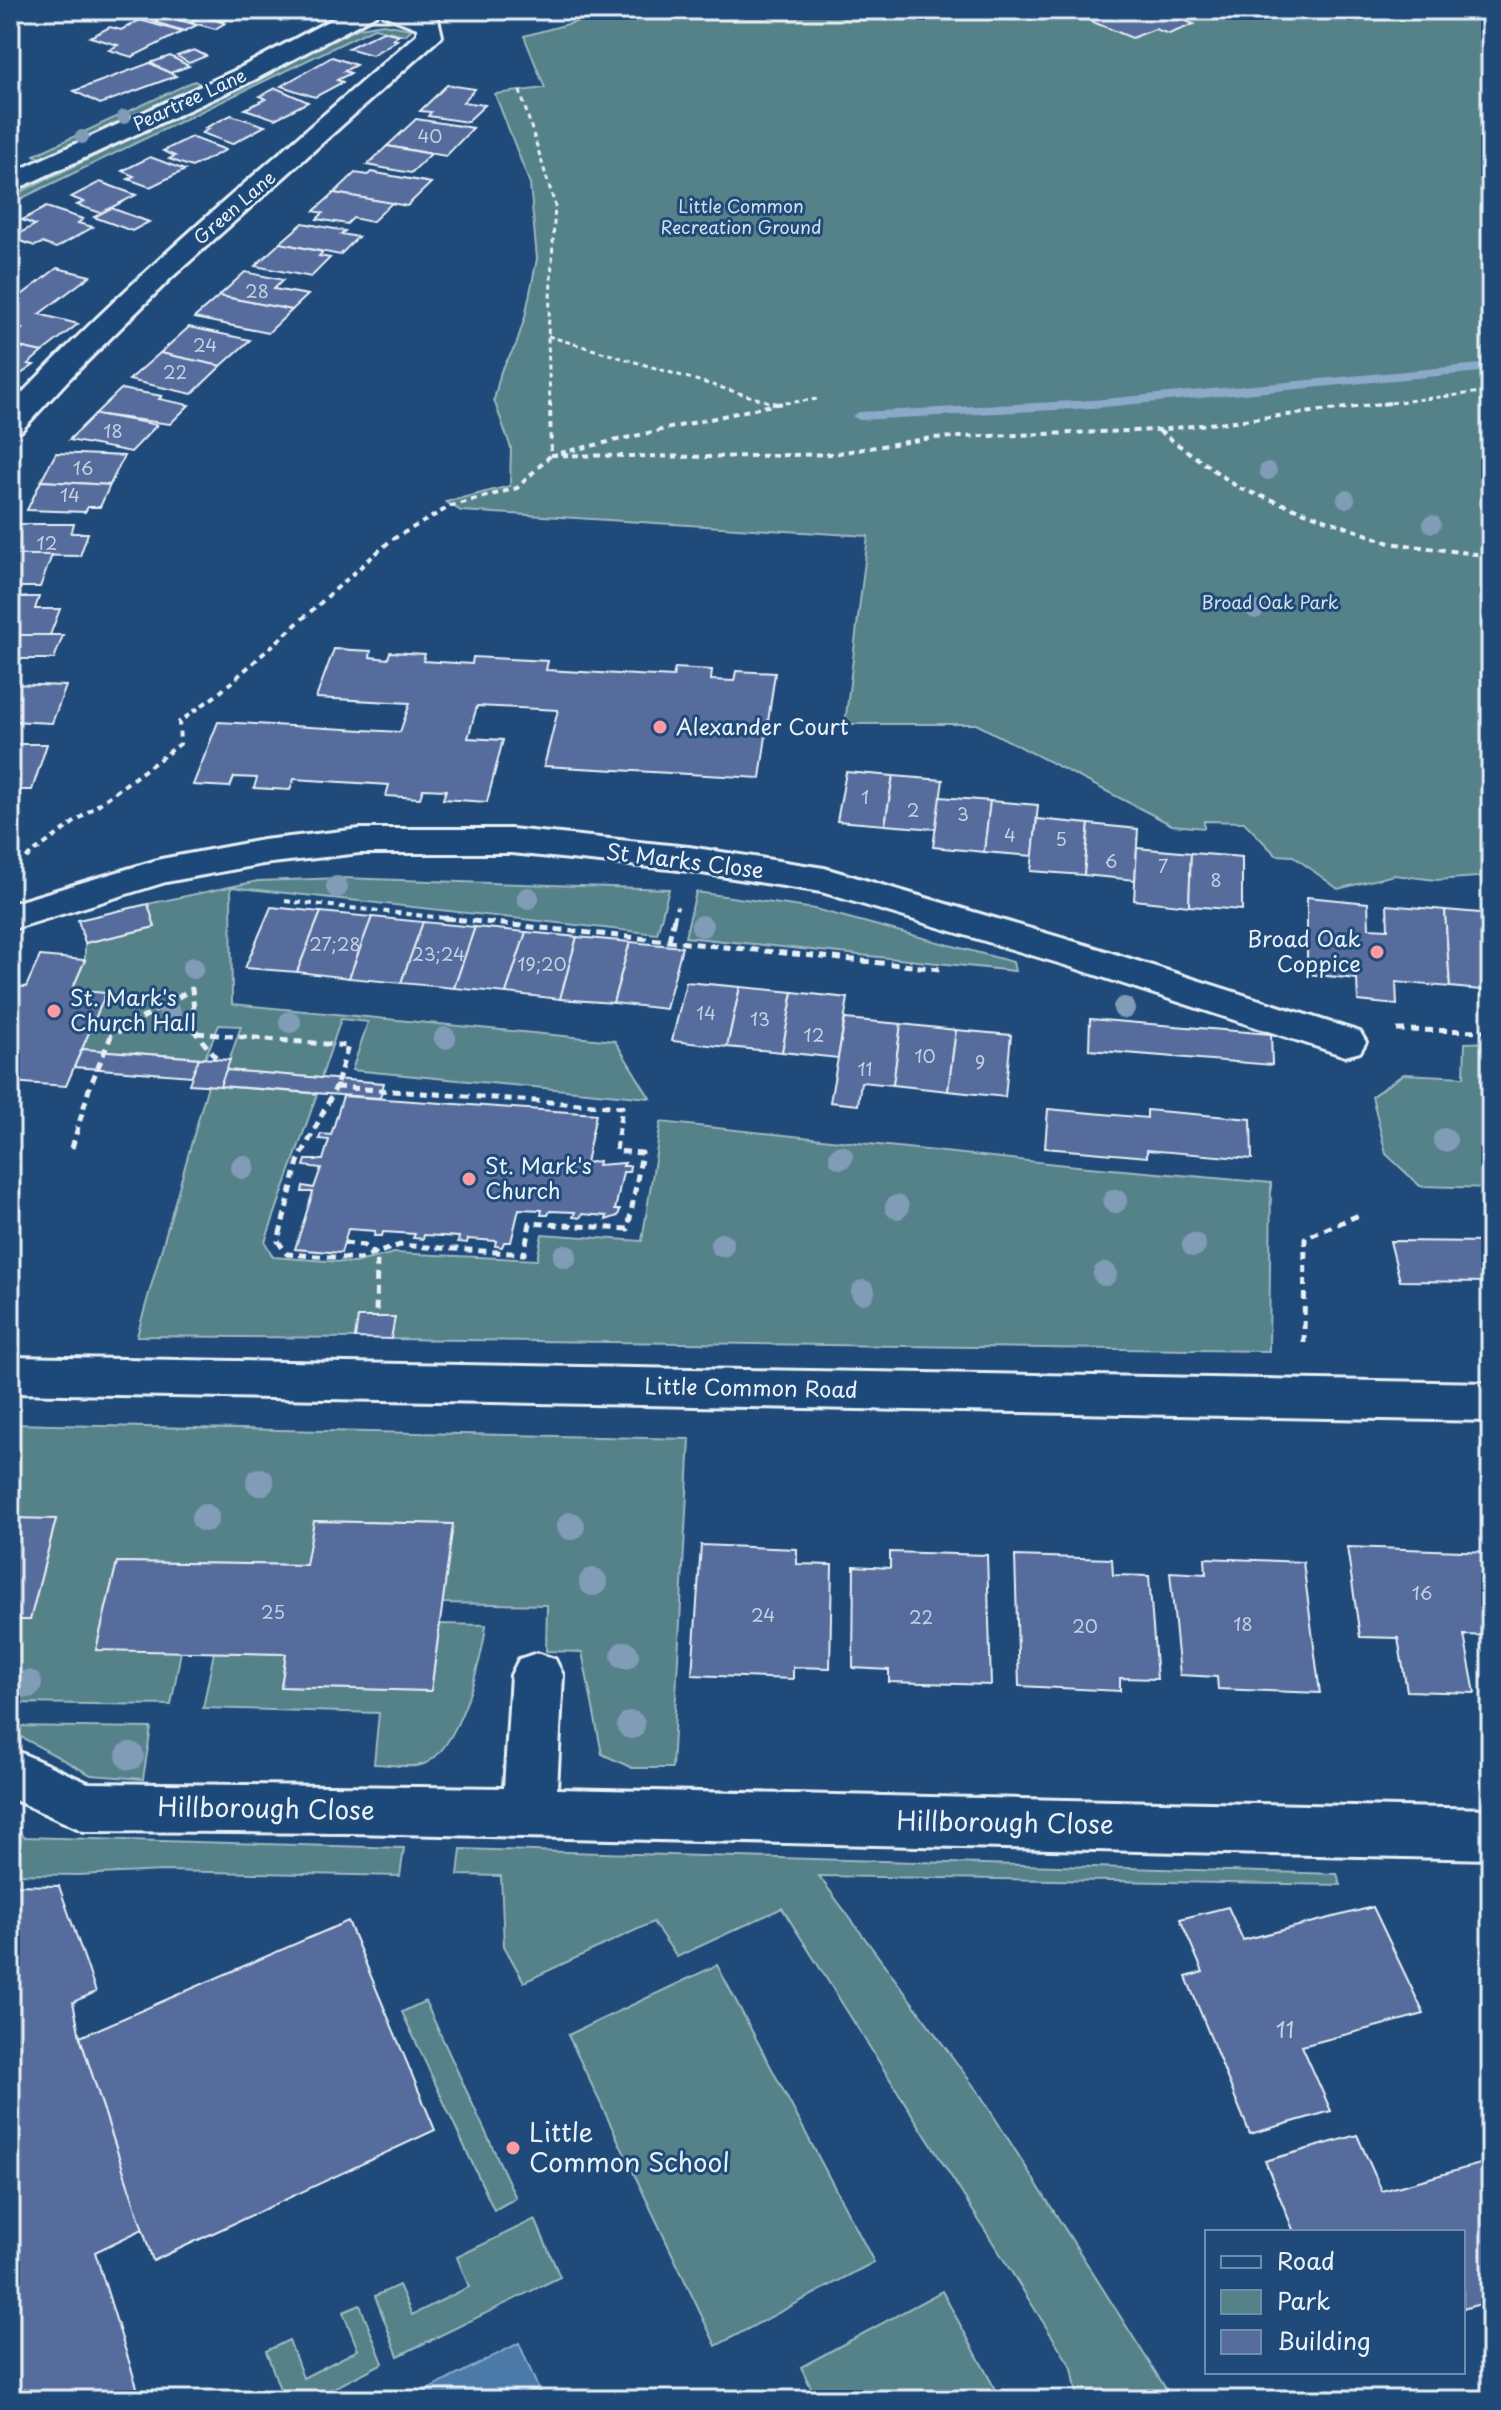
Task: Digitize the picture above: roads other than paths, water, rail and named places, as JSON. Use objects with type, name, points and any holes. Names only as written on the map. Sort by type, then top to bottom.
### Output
[{"type":"main road","name":"Peartree Lane","points":[[10,184],[245,75],[367,10]]},
{"type":"main road","name":"Green Lane","points":[[10,424],[160,275],[430,36],[429,24],[392,10]]},
{"type":"main road","name":"St Marks Close","points":[[10,917],[161,871],[263,852],[360,841],[511,841],[689,859],[824,880],[1082,957],[1345,1042]]},
{"type":"main road","name":"Little Common Road","points":[[10,1375],[1491,1402]]},
{"type":"main road","points":[[529,1813],[537,1675]]},
{"type":"main road","name":"Hillborough Close","points":[[10,1772],[84,1807],[529,1813],[1487,1841]]},
{"type":"water","points":[[519,2343],[543,2400],[408,2400]]},
{"type":"waterway","points":[[859,416],[1093,404],[1491,367]]},
{"type":"place","name":"Alexander Court","points":[[660,727]]},
{"type":"place","name":"Broad Oak Coppice","points":[[1377,952]]},
{"type":"place","name":"St. Mark's Church Hall","points":[[54,1011]]},
{"type":"place","name":"St. Mark's Church","points":[[469,1179]]},
{"type":"place","name":"Little Common School","points":[[513,2148]]},
{"type":"park label","name":"Little Common Recreation Ground","points":[[741,217]]},
{"type":"park label","name":"Broad Oak Park","points":[[1270,603]]}]
